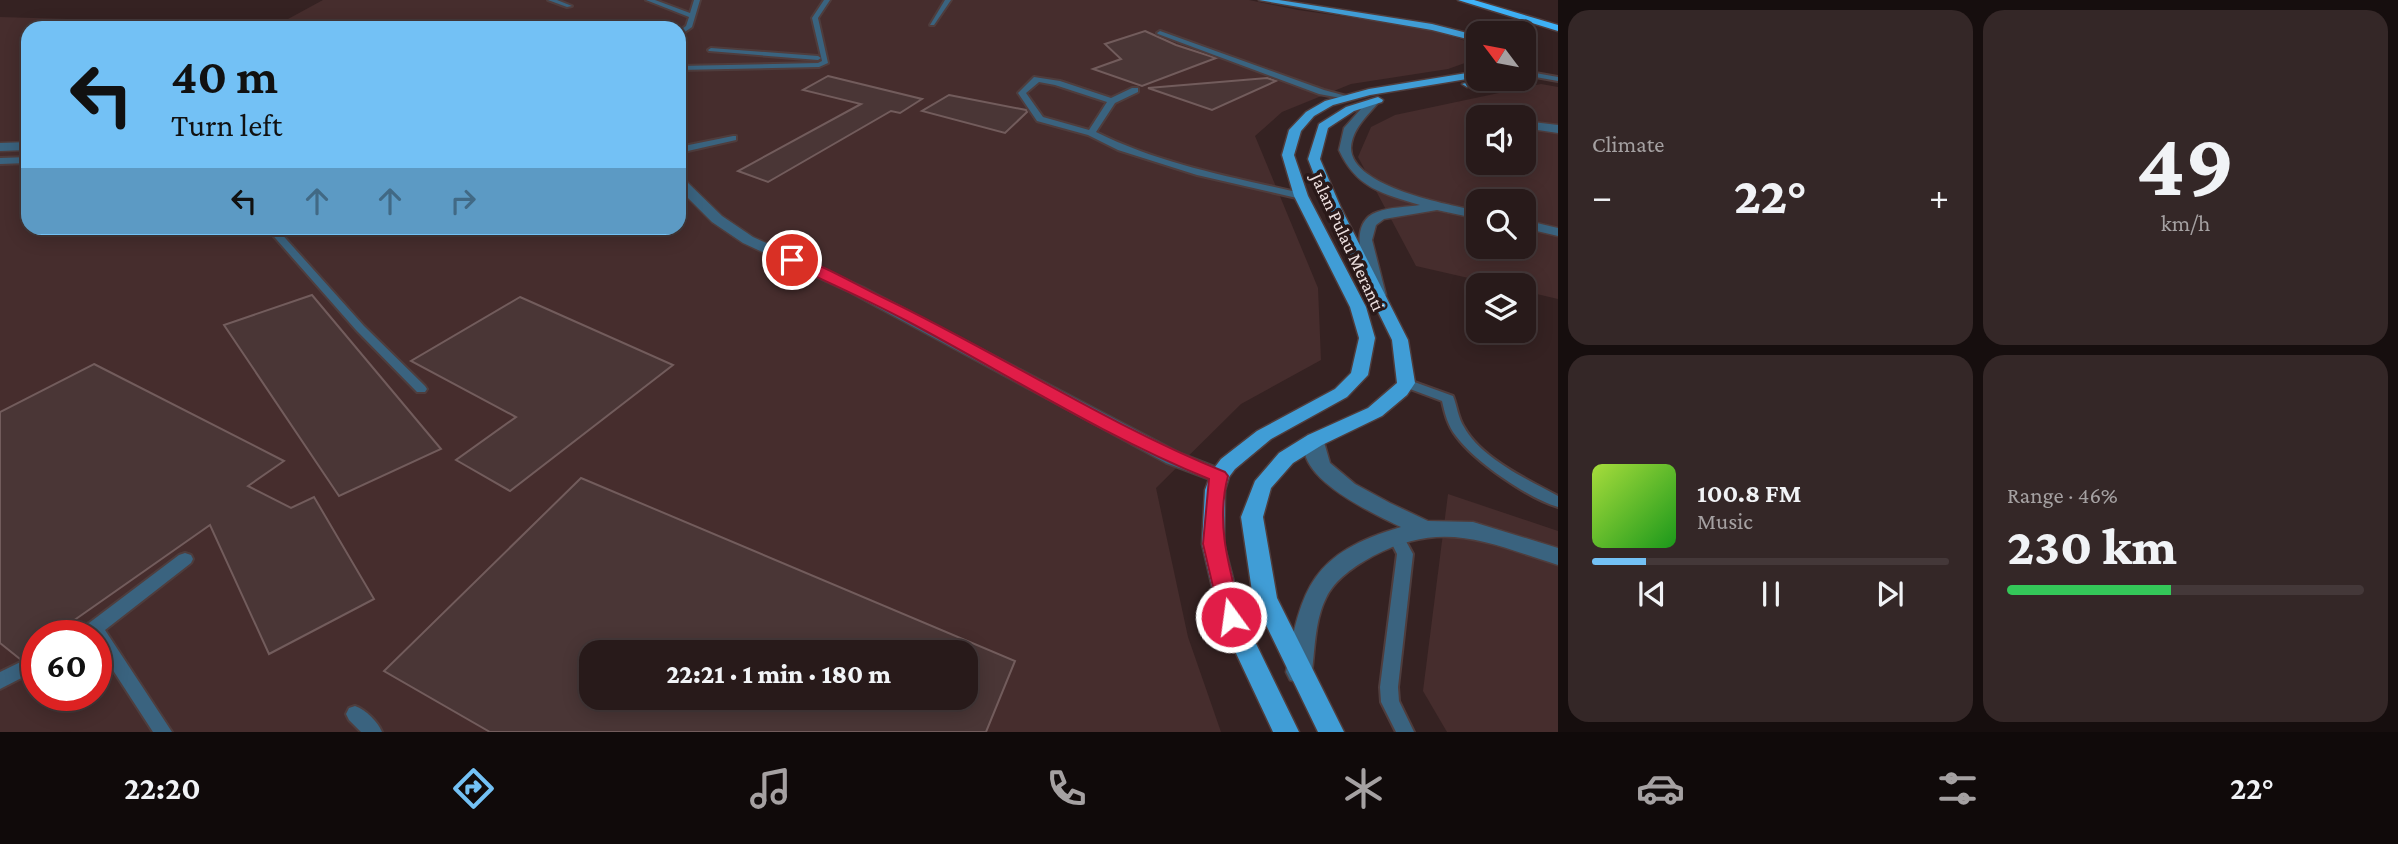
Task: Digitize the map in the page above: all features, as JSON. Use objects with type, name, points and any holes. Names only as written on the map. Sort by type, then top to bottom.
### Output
[{"type":"highway","points":[[1463,0],[1558,28]]},
{"type":"highway","points":[[1494,0],[1558,19]]},
{"type":"main road","points":[[1263,0],[1432,27],[1466,36]]},
{"type":"main road","points":[[1285,0],[1437,23],[1466,31]]},
{"type":"main road","name":"Jalan Pulau Meranti","points":[[1219,476],[1228,464],[1264,435],[1341,393],[1359,375],[1367,338],[1358,307],[1301,196],[1288,155],[1295,130],[1310,114],[1346,97],[1466,76]]},
{"type":"main road","name":"Jalan Pulau Meranti","points":[[1406,383],[1399,340],[1314,159],[1323,126],[1350,109],[1373,102],[1466,85]]},
{"type":"main road","points":[[1331,732],[1299,672],[1265,598],[1252,517],[1262,486],[1286,458],[1315,440],[1375,412],[1401,391],[1406,383]]},
{"type":"main road","points":[[1219,476],[1215,490],[1213,544],[1231,617],[1286,732]]},
{"type":"street","points":[[1373,102],[1359,114],[1348,131],[1343,147],[1345,160],[1355,172],[1374,184],[1441,207],[1466,212]]},
{"type":"street","points":[[1536,126],[1558,130]]},
{"type":"street","points":[[0,147],[21,146]]},
{"type":"street","points":[[686,188],[717,219],[748,240],[857,290],[1173,458],[1219,476]]},
{"type":"street","points":[[1378,295],[1373,265],[1364,240],[1369,223],[1380,215],[1441,207]]},
{"type":"street","points":[[1536,227],[1558,232]]},
{"type":"street","points":[[1315,440],[1316,457],[1332,478],[1365,500],[1427,530]]},
{"type":"street","points":[[1299,672],[1315,596],[1341,564],[1376,542],[1427,530],[1458,527],[1492,534],[1558,557]]},
{"type":"lane","points":[[551,0],[569,6]]},
{"type":"lane","points":[[649,0],[692,16]]},
{"type":"lane","points":[[686,29],[697,0]]},
{"type":"lane","points":[[686,68],[819,65],[826,62],[815,18],[827,0]]},
{"type":"lane","points":[[932,24],[948,0]]},
{"type":"lane","points":[[1160,33],[1322,92],[1346,97]]},
{"type":"lane","points":[[711,50],[825,59]]},
{"type":"lane","points":[[1536,75],[1558,79]]},
{"type":"lane","points":[[1112,101],[1037,79],[1022,93],[1040,119],[1091,133],[1121,148],[1200,173],[1301,196]]},
{"type":"lane","points":[[1091,133],[1112,101],[1135,90]]},
{"type":"lane","points":[[686,148],[733,138]]},
{"type":"lane","points":[[0,161],[21,160]]},
{"type":"lane","points":[[277,235],[360,328],[421,389]]},
{"type":"lane","points":[[1406,383],[1448,399],[1453,419],[1462,435],[1518,481],[1558,502]]},
{"type":"lane","points":[[1397,538],[1405,554],[1389,687],[1390,702],[1405,732]]},
{"type":"lane","points":[[105,620],[185,559]]},
{"type":"lane","points":[[112,663],[163,732]]},
{"type":"lane","points":[[0,681],[21,670]]},
{"type":"lane","points":[[355,714],[373,732]]},
{"type":"shaded area","points":[[323,0],[1249,0],[1298,10],[1424,28],[1466,41],[1466,63],[1448,69],[1351,84],[1282,112],[1255,136],[1318,288],[1321,360],[1241,404],[1156,488],[1188,637],[1221,732],[0,732],[0,17],[138,21],[21,21],[21,235],[686,235],[686,21],[284,21]]},
{"type":"shaded area","points":[[1541,84],[1558,87],[1558,299],[1536,294],[1536,273],[1466,273],[1466,277],[1416,266],[1358,157],[1371,127],[1395,115],[1508,91],[1536,91],[1536,85]]},
{"type":"shaded area","points":[[1448,494],[1558,531],[1558,732],[1447,732],[1423,691]]},
{"type":"building","points":[[1145,31],[1216,58],[1142,86],[1093,69],[1121,59],[1105,44]]},
{"type":"building","points":[[828,76],[922,99],[900,113],[891,111],[768,182],[738,171],[861,104],[803,90]]},
{"type":"building","points":[[1267,78],[1276,81],[1212,110],[1148,88]]},
{"type":"building","points":[[949,95],[1027,112],[1005,133],[922,111]]},
{"type":"building","points":[[312,295],[441,449],[339,496],[224,325]]},
{"type":"building","points":[[520,297],[673,365],[510,491],[456,460],[516,417],[411,361]]},
{"type":"building","points":[[94,364],[284,461],[248,486],[291,508],[314,497],[374,599],[269,654],[210,525],[74,620],[21,620],[20,659],[0,643],[0,412]]},
{"type":"building","points":[[581,478],[965,640],[579,640],[579,710],[978,710],[978,645],[1015,661],[986,732],[490,732],[384,671]]},
{"type":"route","points":[[792,260],[910,316],[1173,458],[1219,476],[1215,490],[1213,544],[1231,617]]}]
